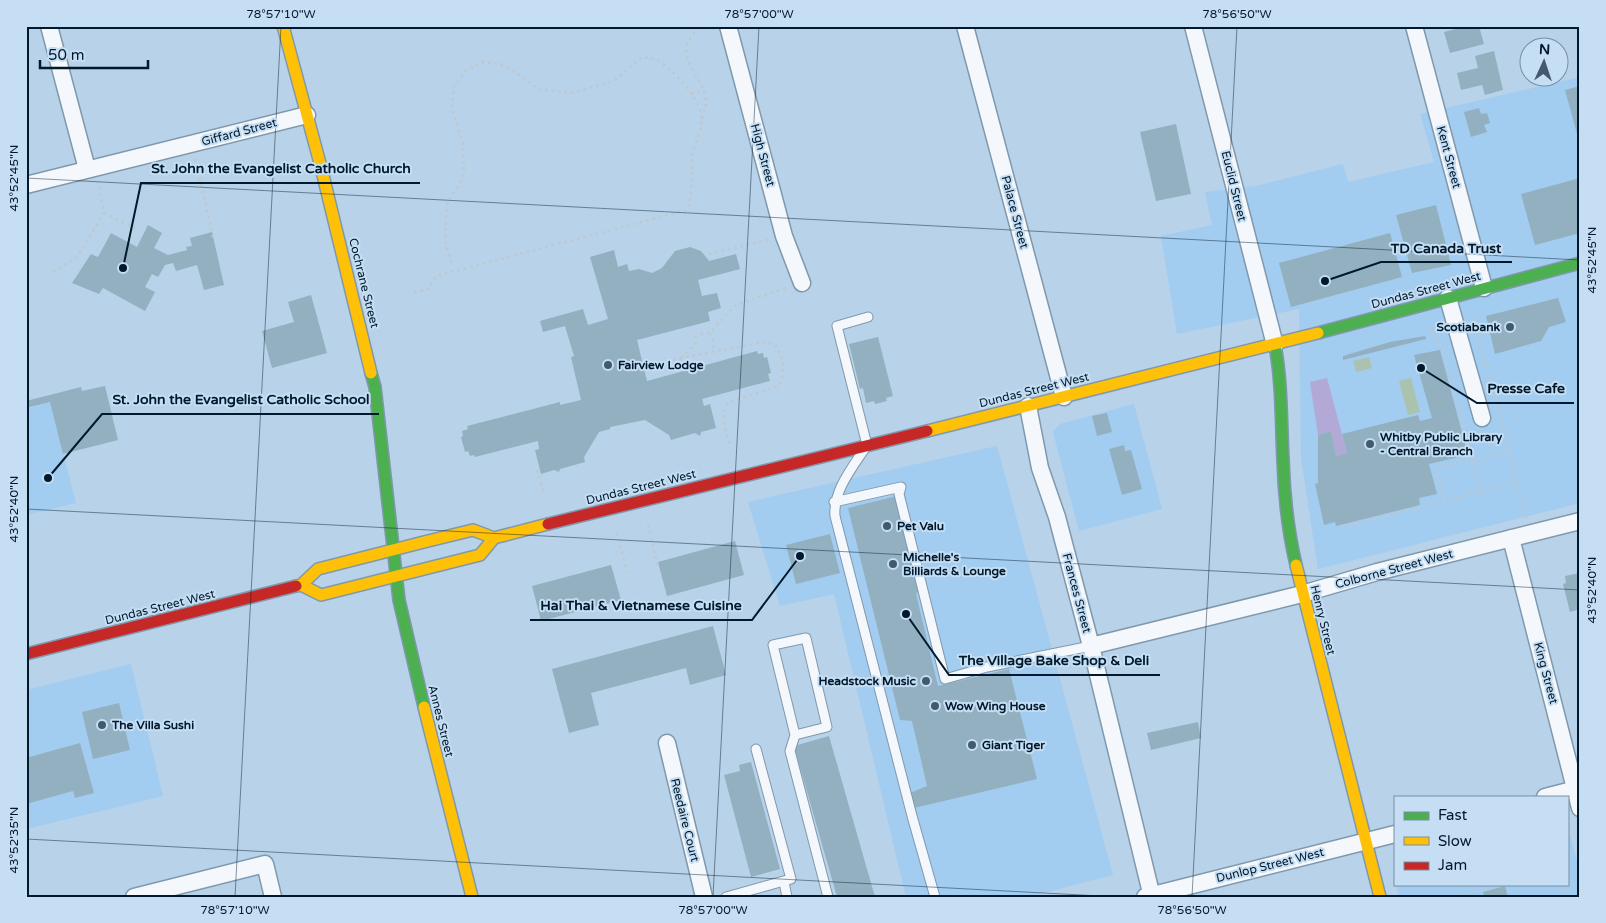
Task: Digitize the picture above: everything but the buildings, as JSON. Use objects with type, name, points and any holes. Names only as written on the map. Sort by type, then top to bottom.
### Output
[{"type":"main road","name":"Cochrane Street","points":[[283,26],[375,387],[392,550]]},
{"type":"main road","name":"Dundas Street West","points":[[26,654],[301,585],[318,569],[392,550],[473,530],[494,538],[1275,345],[1580,263]]},
{"type":"main road","name":"Henry Street","points":[[1275,345],[1281,376],[1283,461],[1290,538],[1302,594],[1380,897]]},
{"type":"main road","points":[[301,585],[321,595],[480,555],[494,538]]},
{"type":"main road","name":"Annes Street","points":[[392,550],[395,576],[430,735],[472,897]]},
{"type":"street","points":[[49,26],[92,173]]},
{"type":"street","name":"High Street","points":[[728,26],[784,236],[802,283]]},
{"type":"street","name":"Palace Street","points":[[965,26],[1064,397]]},
{"type":"street","name":"Euclid Street","points":[[1193,26],[1275,345]]},
{"type":"street","name":"Kent Street","points":[[1414,26],[1484,288]]},
{"type":"street","name":"Giffard Street","points":[[26,185],[92,173],[307,115]]},
{"type":"street","points":[[1448,298],[1482,418]]},
{"type":"street","name":"Frances Street","points":[[1028,406],[1040,468],[1057,517],[1091,646],[1150,896]]},
{"type":"street","name":"Colborne Street West","points":[[1091,646],[1302,594],[1377,572],[1580,521]]},
{"type":"street","name":"King Street","points":[[1511,538],[1577,789],[1580,808]]},
{"type":"street","name":"Reedaire Court","points":[[667,743],[704,897]]},
{"type":"street","points":[[1548,796],[1577,789]]},
{"type":"street","name":"Dunlop Street West","points":[[1150,896],[1394,834]]},
{"type":"street","points":[[134,897],[265,864],[273,897]]},
{"type":"lane","points":[[868,317],[837,326],[867,445],[846,478],[834,502],[912,816],[935,897]]},
{"type":"lane","points":[[834,502],[901,487],[899,494],[945,679],[987,667],[1091,646]]},
{"type":"lane","points":[[795,735],[827,727],[806,638],[773,645],[795,735],[790,751],[828,897]]},
{"type":"lane","points":[[726,897],[791,879],[756,749]]},
{"type":"lane","points":[[784,882],[788,897]]},
{"type":"path","points":[[414,294],[428,290],[436,276],[687,210],[692,187],[692,159],[706,102],[687,59],[688,44],[696,31],[702,26]]},
{"type":"path","points":[[452,265],[445,241],[447,203],[460,180],[464,168],[463,144],[452,108],[454,87],[466,70],[482,62],[500,64],[514,71],[538,89],[572,93],[614,81],[642,57],[655,59],[665,66],[691,94],[702,120]]},
{"type":"path","points":[[691,94],[702,90]]},
{"type":"path","points":[[192,145],[214,241]]},
{"type":"path","points":[[92,173],[104,213],[137,230]]},
{"type":"path","points":[[53,272],[78,256],[104,213]]},
{"type":"path","points":[[709,254],[784,236]]},
{"type":"path","points":[[680,359],[695,345],[696,337],[701,334],[710,333],[734,306],[802,283]]},
{"type":"path","points":[[1474,315],[1527,522]]},
{"type":"path","points":[[1429,327],[1445,354],[1480,492]]},
{"type":"path","points":[[710,333],[714,344],[712,352]]},
{"type":"path","points":[[667,362],[764,342],[774,344],[780,351],[785,373],[779,386],[729,402],[724,408],[723,416],[730,447]]},
{"type":"path","points":[[1482,418],[1491,455]]},
{"type":"path","points":[[1444,501],[1436,468],[1508,452]]},
{"type":"path","points":[[537,470],[544,493]]},
{"type":"path","points":[[1342,527],[1516,483]]},
{"type":"path","points":[[648,525],[658,566]]},
{"type":"path","points":[[618,533],[627,572]]},
{"type":"path","points":[[1454,897],[1495,886]]},
{"type":"shaded area","points":[[1580,77],[1580,503],[1318,569],[1301,458],[1299,309],[1177,334],[1161,236],[1212,225],[1205,192],[1256,186],[1343,164],[1348,182],[1434,162],[1420,114],[1532,88],[1568,88],[1568,80]]},
{"type":"shaded area","points":[[1327,378],[1347,453],[1336,456],[1331,431],[1318,435],[1310,382]]},
{"type":"shaded area","points":[[50,402],[76,503],[26,515],[26,409]]},
{"type":"shaded area","points":[[1134,404],[1162,509],[1079,531],[1053,432],[1060,424]]},
{"type":"shaded area","points":[[997,446],[1113,875],[1028,897],[906,897],[834,594],[780,606],[748,502]]},
{"type":"shaded area","points":[[131,664],[163,796],[26,829],[26,690]]},
{"type":"shaded area","points":[[1568,828],[1580,872],[1580,897],[1399,897],[1396,886],[1568,886]]},
{"type":"green space","points":[[1369,357],[1372,368],[1356,372],[1353,361]]},
{"type":"green space","points":[[1411,378],[1420,412],[1408,415],[1399,381]]},
{"type":"traffic: fast","points":[[1318,333],[1580,263]]},
{"type":"traffic: fast","points":[[1275,345],[1280,388],[1285,499],[1296,565]]},
{"type":"traffic: fast","points":[[371,373],[375,387],[399,600],[424,707]]},
{"type":"traffic: slow","points":[[283,26],[321,167],[371,373]]},
{"type":"traffic: slow","points":[[927,431],[1318,333]]},
{"type":"traffic: slow","points":[[296,586],[301,585],[318,569],[428,541],[473,530],[494,538],[548,524]]},
{"type":"traffic: slow","points":[[301,585],[321,595],[480,555],[494,538]]},
{"type":"traffic: slow","points":[[1296,565],[1380,897]]},
{"type":"traffic: slow","points":[[424,707],[472,897]]},
{"type":"traffic: jam","points":[[548,524],[927,431]]},
{"type":"traffic: jam","points":[[26,654],[296,586]]},
{"type":"place","name":"St. John the Evangelist Catholic Church","points":[[123,268]]},
{"type":"place","name":"TD Canada Trust","points":[[1325,281]]},
{"type":"place","name":"Scotiabank","points":[[1510,327]]},
{"type":"place","name":"Fairview Lodge","points":[[608,365]]},
{"type":"place","name":"Presse Cafe","points":[[1421,368]]},
{"type":"place","name":"Whitby Public Library - Central Branch","points":[[1370,444]]},
{"type":"place","name":"St. John the Evangelist Catholic School","points":[[48,478]]},
{"type":"place","name":"Pet Valu","points":[[887,526]]},
{"type":"place","name":"Hai Thai & Vietnamese Cuisine","points":[[800,556]]},
{"type":"place","name":"Michelle's Billiards & Lounge","points":[[893,564]]},
{"type":"place","name":"The Village Bake Shop & Deli","points":[[906,614]]},
{"type":"place","name":"Headstock Music","points":[[926,681]]},
{"type":"place","name":"Wow Wing House","points":[[935,706]]},
{"type":"place","name":"The Villa Sushi","points":[[102,725]]},
{"type":"place","name":"Giant Tiger","points":[[972,745]]}]
